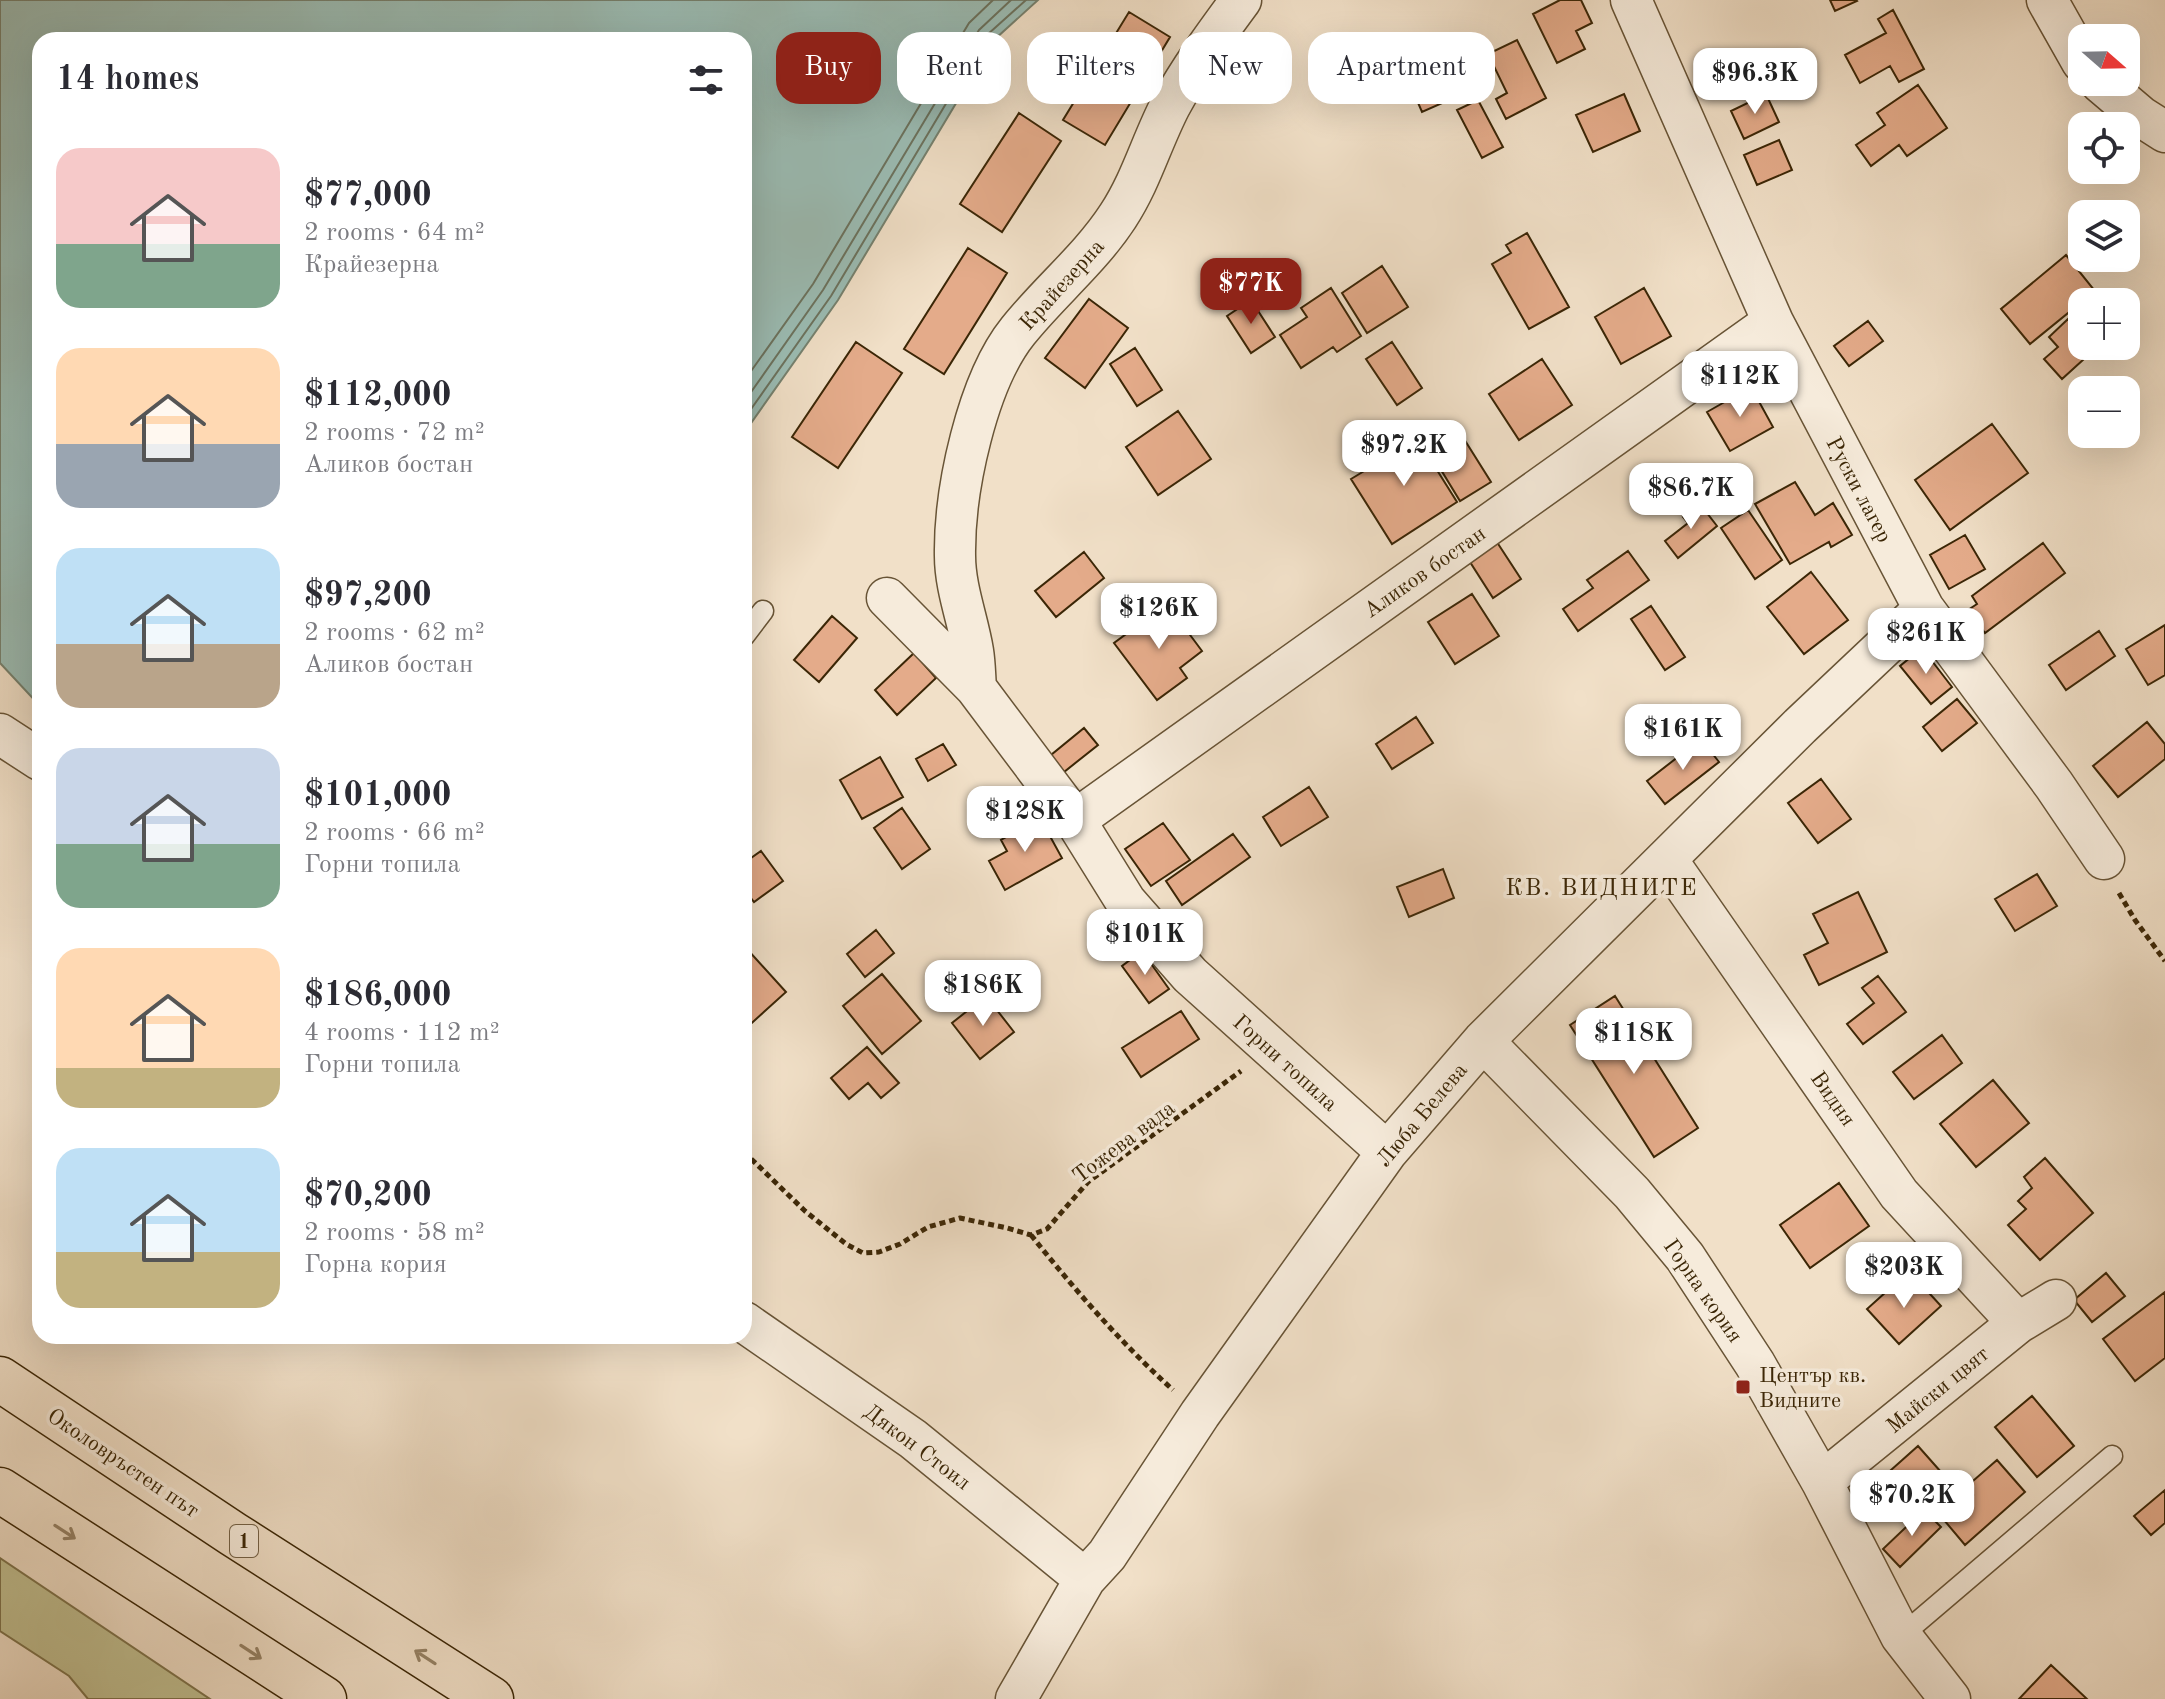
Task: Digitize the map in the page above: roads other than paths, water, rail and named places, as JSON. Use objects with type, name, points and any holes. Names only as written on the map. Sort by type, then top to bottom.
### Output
[{"type":"highway","name":"Околовръстен път","points":[[0,1379],[233,1534],[491,1699]]},
{"type":"highway","points":[[0,1490],[324,1699]]},
{"type":"street","name":"Крайезерна","points":[[976,688],[973,652],[955,557],[961,484],[976,419],[992,375],[1017,332],[1097,247],[1118,216],[1135,189],[1169,107],[1199,58],[1241,0]]},
{"type":"street","name":"Руски лагер","points":[[1631,0],[1773,322],[1924,609],[2054,785],[2104,859]]},
{"type":"street","points":[[2047,0],[2068,37]]},
{"type":"street","points":[[2116,96],[2165,132]]},
{"type":"street","name":"Аликов бостан","points":[[1075,820],[1773,322]]},
{"type":"street","name":"Горни топила","points":[[887,598],[976,688],[1075,820],[1135,912],[1190,975],[1387,1152]]},
{"type":"street","name":"Люба Белева","points":[[1016,1699],[1085,1579],[1107,1555],[1200,1414],[1387,1152],[1483,1041],[1800,726],[1924,609]]},
{"type":"street","points":[[1,733],[32,754]]},
{"type":"street","name":"Видня","points":[[1667,860],[1899,1194],[2018,1323]]},
{"type":"street","name":"Горна кория","points":[[1483,1041],[1632,1193],[1685,1257],[1755,1364],[1822,1482],[1901,1636],[1950,1699]]},
{"type":"street","name":"Майски цвят","points":[[1822,1482],[2018,1323],[2056,1300]]},
{"type":"street","name":"Дякон Стоил","points":[[752,1328],[913,1439],[1085,1579]]},
{"type":"lane","points":[[752,625],[763,611]]},
{"type":"lane","points":[[1901,1636],[2112,1456]]},
{"type":"water","points":[[0,0],[1038,0],[1003,32],[897,32],[897,104],[956,104],[838,300],[752,422],[752,32],[32,32],[32,697],[0,663]]},
{"type":"place","name":"Център кв. Видните","points":[[1743,1387]]},
{"type":"district","name":"КВ. ВИДНИТЕ","points":[[1602,887]]}]
